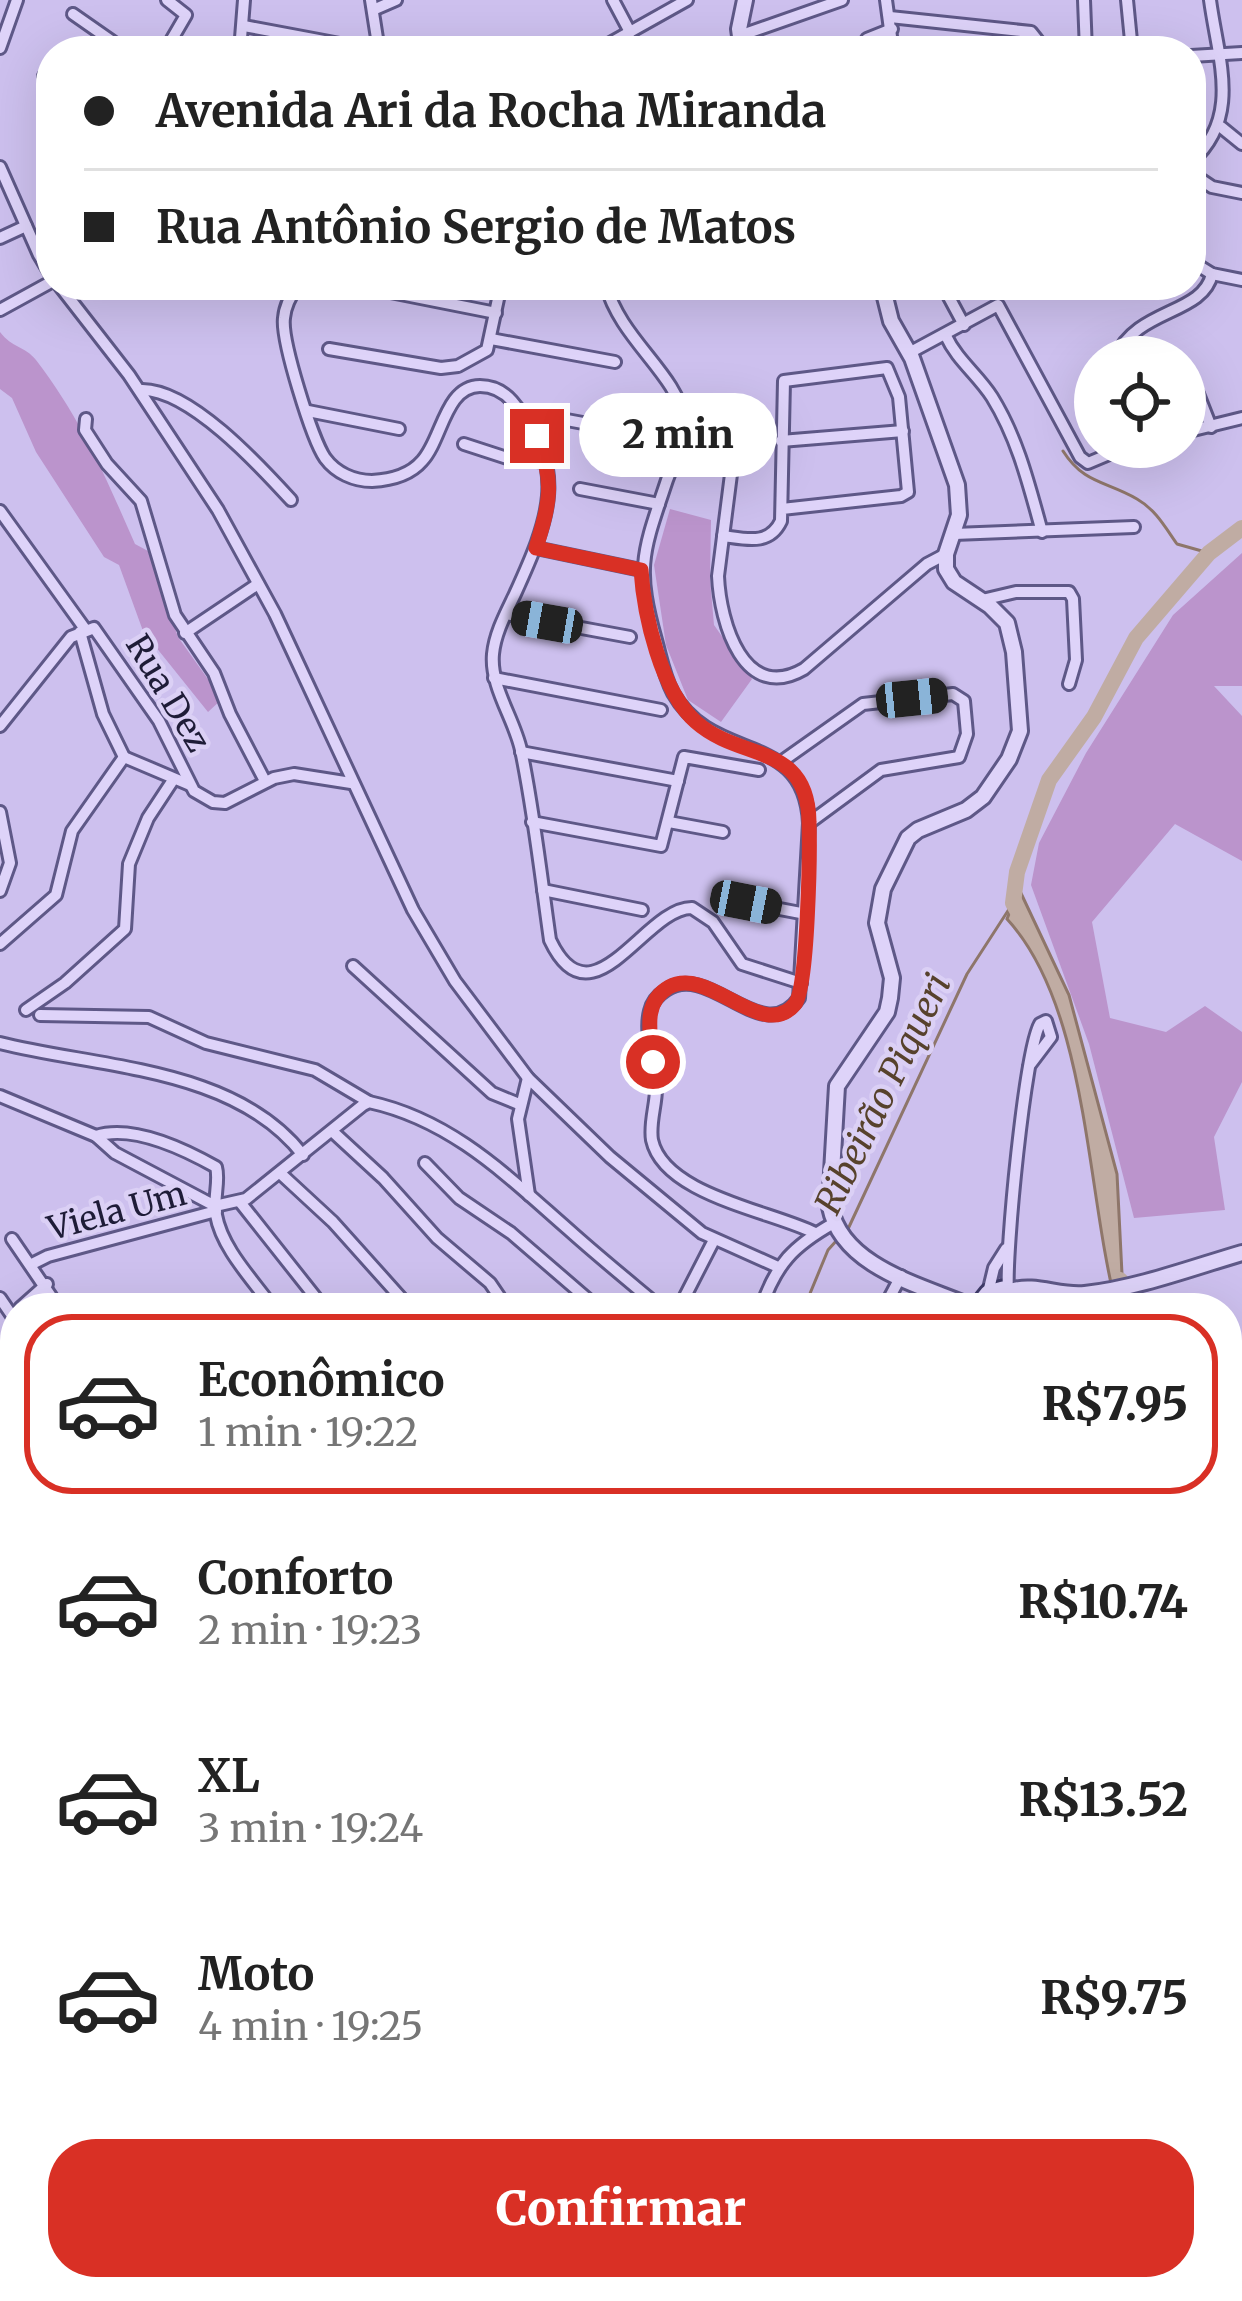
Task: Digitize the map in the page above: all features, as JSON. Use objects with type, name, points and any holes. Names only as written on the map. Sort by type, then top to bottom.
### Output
[{"type":"main road","points":[[988,1293],[1012,1293]]},
{"type":"street","points":[[0,47],[17,0]]},
{"type":"street","points":[[167,0],[185,13],[175,36]]},
{"type":"street","points":[[242,36],[244,0]]},
{"type":"street","points":[[377,36],[372,5],[396,0]]},
{"type":"street","points":[[613,0],[630,32]]},
{"type":"street","points":[[623,36],[687,0]]},
{"type":"street","points":[[742,36],[746,0]]},
{"type":"street","points":[[759,36],[842,0]]},
{"type":"street","points":[[886,0],[892,36]]},
{"type":"street","points":[[1084,0],[1086,36]]},
{"type":"street","points":[[1126,0],[1130,36]]},
{"type":"street","points":[[1206,145],[1230,114],[1210,0]]},
{"type":"street","points":[[73,14],[105,36]]},
{"type":"street","points":[[872,36],[891,23],[1030,32],[1033,36]]},
{"type":"street","points":[[244,26],[297,36]]},
{"type":"street","points":[[1206,55],[1242,53]]},
{"type":"street","points":[[1221,128],[1242,144]]},
{"type":"street","points":[[0,166],[36,246]]},
{"type":"street","points":[[1206,182],[1221,191],[1242,193]]},
{"type":"street","points":[[0,238],[26,226]]},
{"type":"street","points":[[1206,270],[1242,280]]},
{"type":"street","points":[[1206,288],[1212,274]]},
{"type":"street","points":[[0,310],[36,291]]},
{"type":"street","points":[[69,300],[189,462],[258,584],[436,953],[528,1078],[626,1171],[714,1240],[778,1267]]},
{"type":"street","points":[[291,300],[284,328],[319,446],[336,469],[359,480],[402,476],[424,459],[462,391],[493,387],[515,404],[537,436],[551,491],[536,548],[493,651],[494,678],[521,752],[550,940],[563,962],[598,970],[612,964],[673,911],[692,908],[712,922],[742,964],[801,983]]},
{"type":"street","points":[[431,300],[496,313]]},
{"type":"street","points":[[489,345],[498,300]]},
{"type":"street","points":[[610,300],[627,333],[671,387],[683,416],[680,441],[641,570],[665,676],[685,710],[712,734],[781,762],[802,784],[809,823],[801,983],[794,1005],[780,1013],[756,1012],[693,982],[672,985],[660,994],[649,1019],[656,1093],[651,1132],[657,1153],[684,1180],[815,1233]]},
{"type":"street","points":[[886,300],[957,485],[959,514],[946,569],[954,582],[1000,614],[1012,634],[1019,731],[1017,743],[983,797],[908,838],[883,889],[877,923],[892,978],[887,1012],[837,1086],[830,1179],[835,1225],[848,1244],[940,1293]]},
{"type":"street","points":[[950,300],[964,326]]},
{"type":"street","points":[[1129,336],[1192,300]]},
{"type":"street","points":[[909,353],[998,305],[1074,446]]},
{"type":"street","points":[[946,336],[989,392],[1012,435],[1042,532]]},
{"type":"street","points":[[329,349],[450,368],[489,345],[615,362]]},
{"type":"street","points":[[723,536],[770,536],[781,521],[784,381],[884,366],[899,398],[909,486],[905,494],[782,509]]},
{"type":"street","points":[[140,390],[177,400],[244,450],[291,500]]},
{"type":"street","points":[[308,411],[400,429]]},
{"type":"street","points":[[683,416],[712,413],[728,424],[735,443],[718,576],[723,613],[754,672],[772,680],[791,677],[946,554]]},
{"type":"street","points":[[1206,414],[1211,427]]},
{"type":"street","points":[[556,418],[680,441]]},
{"type":"street","points":[[1206,428],[1242,418]]},
{"type":"street","points":[[86,419],[86,430],[106,464],[141,500],[175,615],[214,674],[265,781]]},
{"type":"street","points":[[781,441],[903,431]]},
{"type":"street","points":[[464,444],[507,458],[547,462]]},
{"type":"street","points":[[580,489],[659,504]]},
{"type":"street","points":[[0,511],[82,630],[103,714],[124,758],[190,784],[202,797],[221,804],[265,781],[299,774],[351,783]]},
{"type":"street","points":[[954,535],[1134,527]]},
{"type":"street","points":[[536,548],[641,570]]},
{"type":"street","points":[[184,633],[258,584]]},
{"type":"street","points":[[982,600],[1012,592],[1069,592],[1076,651],[1069,684]]},
{"type":"street","points":[[506,614],[630,637]]},
{"type":"street","name":"Rua Dez","points":[[0,726],[82,630],[97,630],[159,721],[190,784]]},
{"type":"street","points":[[494,678],[661,710]]},
{"type":"street","points":[[781,762],[863,704],[953,694],[964,701],[967,734],[958,757],[880,770],[809,823]]},
{"type":"street","points":[[521,752],[678,781]]},
{"type":"street","points":[[532,822],[661,846],[685,757],[759,770]]},
{"type":"street","points":[[0,944],[56,895],[72,831],[124,758]]},
{"type":"street","points":[[26,1010],[65,983],[125,929],[130,864],[148,818],[173,780]]},
{"type":"street","points":[[0,812],[10,850],[0,891]]},
{"type":"street","points":[[669,823],[723,832]]},
{"type":"street","points":[[543,890],[642,910]]},
{"type":"street","points":[[728,898],[806,914]]},
{"type":"street","points":[[353,966],[492,1093],[519,1104]]},
{"type":"street","points":[[40,1015],[149,1017],[206,1043],[315,1070],[369,1102],[467,1143],[643,1293]]},
{"type":"street","points":[[0,1043],[190,1084],[275,1124],[303,1155]]},
{"type":"street","points":[[1029,1066],[1008,1246],[1009,1290],[1028,1287],[1089,1293],[1242,1253]]},
{"type":"street","points":[[528,1078],[519,1104],[518,1129],[529,1195]]},
{"type":"street","points":[[0,1096],[96,1136],[115,1153],[216,1209]]},
{"type":"street","points":[[312,1293],[240,1202],[369,1102]]},
{"type":"street","points":[[332,1131],[495,1293]]},
{"type":"street","points":[[96,1136],[139,1137],[216,1167],[220,1230],[262,1293]]},
{"type":"street","points":[[425,1162],[459,1198],[511,1233],[581,1293]]},
{"type":"street","points":[[280,1173],[333,1222],[397,1293]]},
{"type":"street","name":"Viela Um","points":[[32,1264],[240,1202]]},
{"type":"street","points":[[767,1293],[778,1267],[815,1233],[835,1225]]},
{"type":"street","points":[[12,1238],[51,1293]]},
{"type":"street","points":[[687,1293],[714,1240]]},
{"type":"street","points":[[988,1293],[994,1268],[1008,1246]]},
{"type":"street","points":[[892,1293],[901,1276]]},
{"type":"street","name":"Viela Um","points":[[38,1293],[47,1285]]},
{"type":"shaded area","points":[[0,332],[32,355],[67,404],[135,544],[148,551],[178,637],[222,699],[208,712],[143,631],[119,565],[104,557],[36,452],[12,398],[0,389]]},
{"type":"shaded area","points":[[670,509],[711,520],[714,625],[752,679],[721,722],[688,700],[666,645],[654,565]]},
{"type":"shaded area","points":[[1242,553],[1242,686],[1214,686],[1242,716],[1242,861],[1175,824],[1092,922],[1110,1018],[1166,1032],[1205,1006],[1242,1032],[1242,1082],[1214,1137],[1225,1210],[1134,1218],[1089,1044],[1031,885],[1039,843],[1086,753],[1173,615]]},
{"type":"shaded area","points":[[1019,889],[1069,995],[1117,1174],[1122,1274],[1130,1293],[1114,1293],[1081,1104],[1054,1001],[1034,957],[1007,919]]},
{"type":"waterway","points":[[1063,451],[1087,476],[1144,503],[1177,544],[1209,553]]},
{"type":"waterway","points":[[1022,919],[1013,903],[1017,872],[1049,780],[1094,717],[1136,638],[1209,553],[1242,528]]},
{"type":"waterway","name":"Ribeirão Piqueri","points":[[848,1229],[967,974],[1013,903]]},
{"type":"waterway","name":"Ribeirão Piqueri","points":[[810,1293],[837,1240]]},
{"type":"waterway","points":[[1120,1280],[1130,1293]]},
{"type":"route","points":[[537,436],[551,491],[536,548],[641,570],[665,676],[685,710],[712,734],[781,762],[795,774],[806,795],[806,914],[799,998],[786,1011],[768,1014],[693,982],[672,985],[650,1010],[653,1062]]}]
